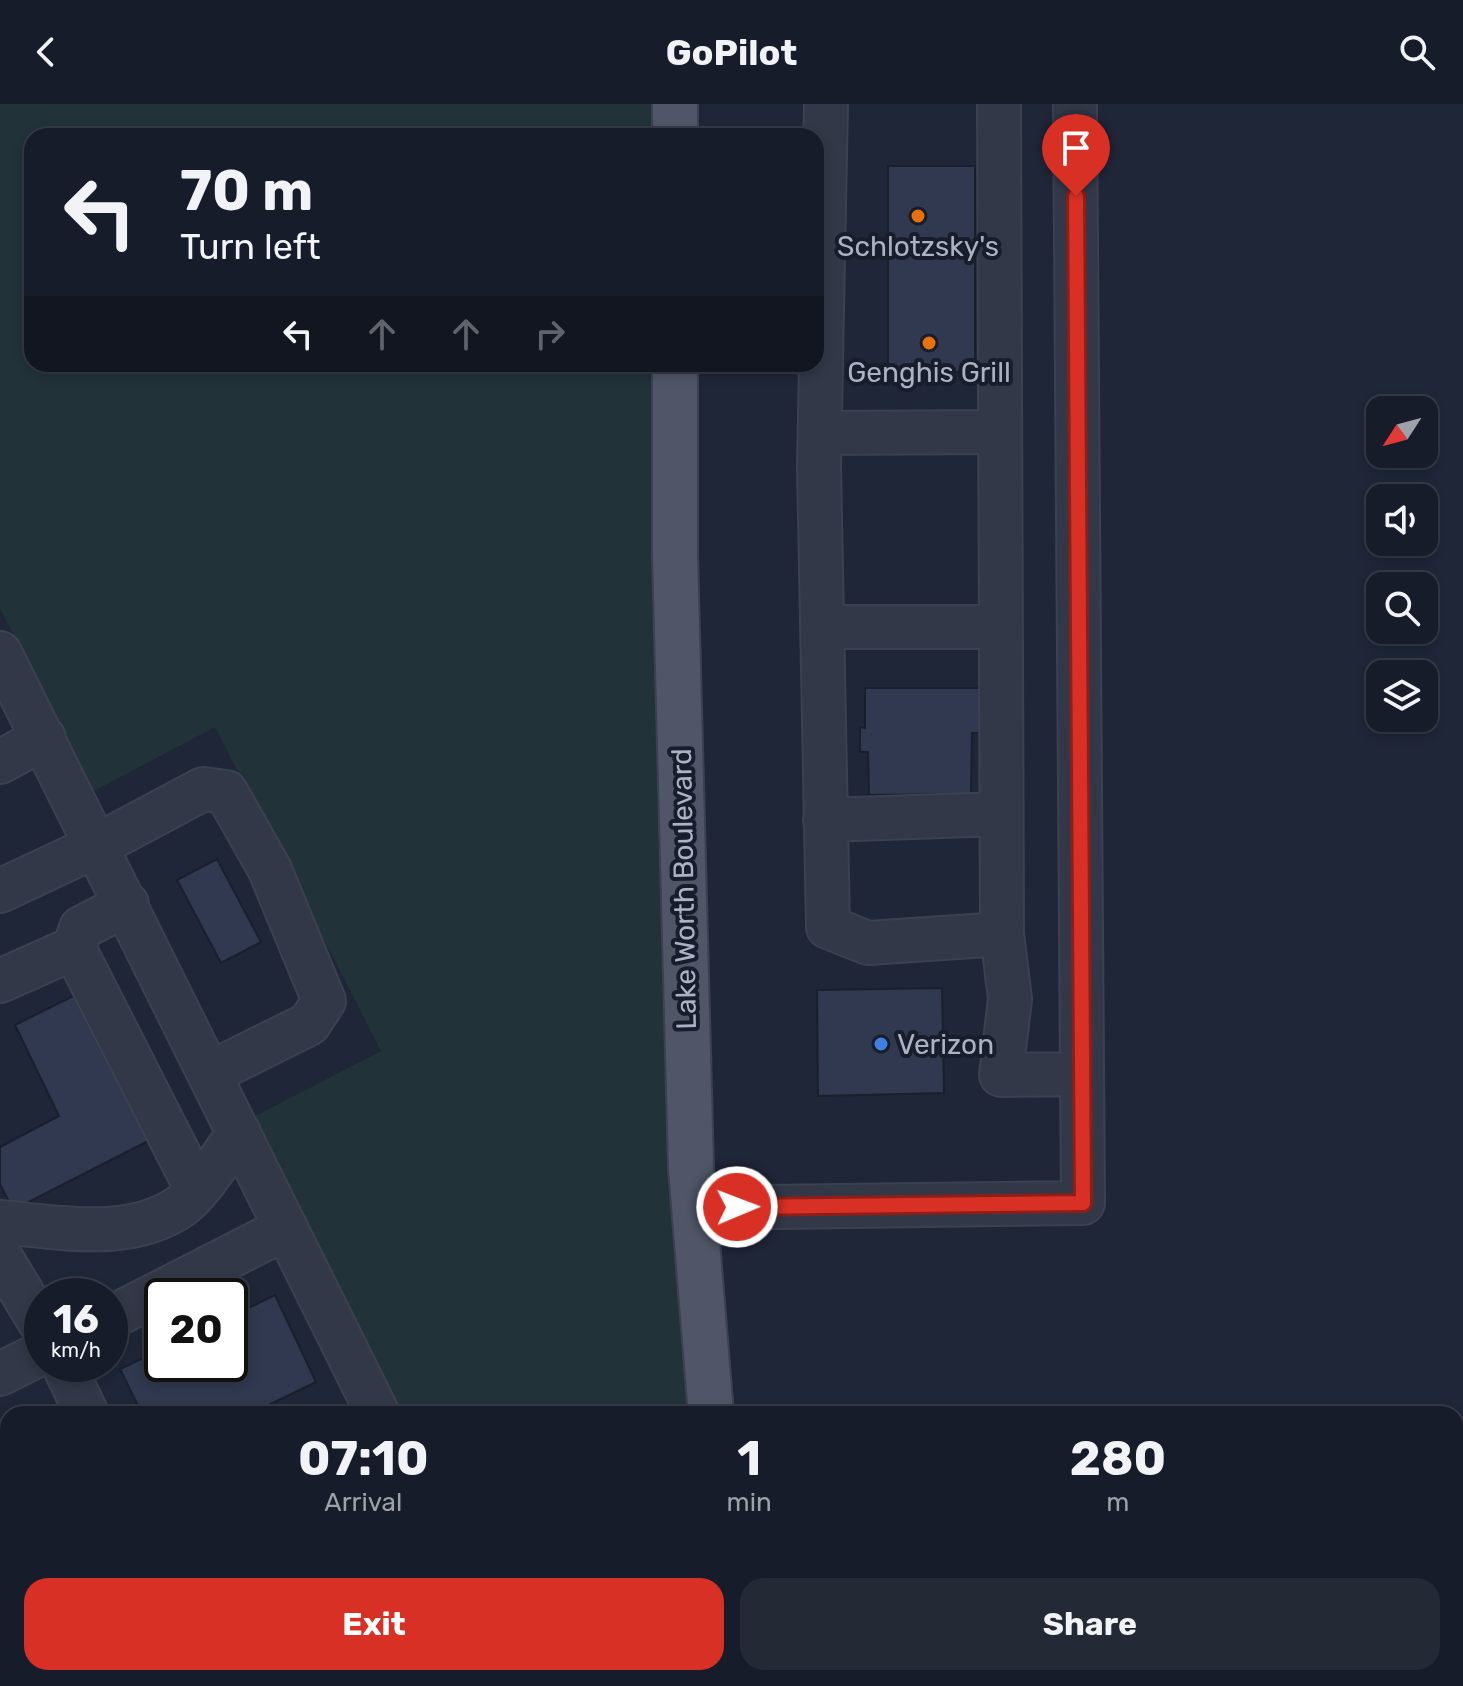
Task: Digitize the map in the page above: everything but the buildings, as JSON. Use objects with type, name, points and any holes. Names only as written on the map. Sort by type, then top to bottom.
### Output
[{"type":"main road","points":[[675,104],[675,128]]},
{"type":"main road","name":"Lake Worth Boulevard","points":[[675,372],[675,554],[694,1208],[710,1406]]},
{"type":"lane","points":[[999,104],[1002,934],[1010,999],[1001,1075],[1082,1074]]},
{"type":"lane","points":[[694,1208],[1083,1203],[1075,104]]},
{"type":"lane","points":[[824,351],[836,105]]},
{"type":"lane","points":[[823,372],[820,433],[828,927],[868,943],[1002,934]]},
{"type":"lane","points":[[820,433],[999,432]]},
{"type":"lane","points":[[823,627],[1001,627]]},
{"type":"lane","points":[[0,653],[374,1406]]},
{"type":"lane","points":[[0,762],[44,738]]},
{"type":"lane","points":[[0,891],[98,845],[203,789],[226,792],[270,870],[324,1001],[309,1024],[210,1073]]},
{"type":"lane","points":[[825,820],[1001,814]]},
{"type":"lane","points":[[127,904],[81,928],[74,948],[196,1188]]},
{"type":"lane","points":[[0,981],[74,948]]},
{"type":"lane","points":[[0,1222],[59,1227],[138,1228],[183,1205],[239,1133]]},
{"type":"lane","points":[[128,1309],[286,1228]]},
{"type":"lane","points":[[0,1256],[24,1296]]},
{"type":"lane","points":[[0,1374],[24,1362]]},
{"type":"lane","points":[[72,1382],[83,1406]]},
{"type":"shaded area","points":[[0,104],[666,104],[667,128],[24,128],[24,372],[675,372],[711,1406],[395,1406],[249,1119],[381,1051],[215,727],[92,792],[0,608]]},
{"type":"place","name":"Schlotzsky's","points":[[918,216]]},
{"type":"place","name":"Genghis Grill","points":[[929,343]]},
{"type":"place","name":"Verizon","points":[[881,1044]]},
{"type":"route","points":[[737,1207],[1083,1203],[1076,196]]}]
